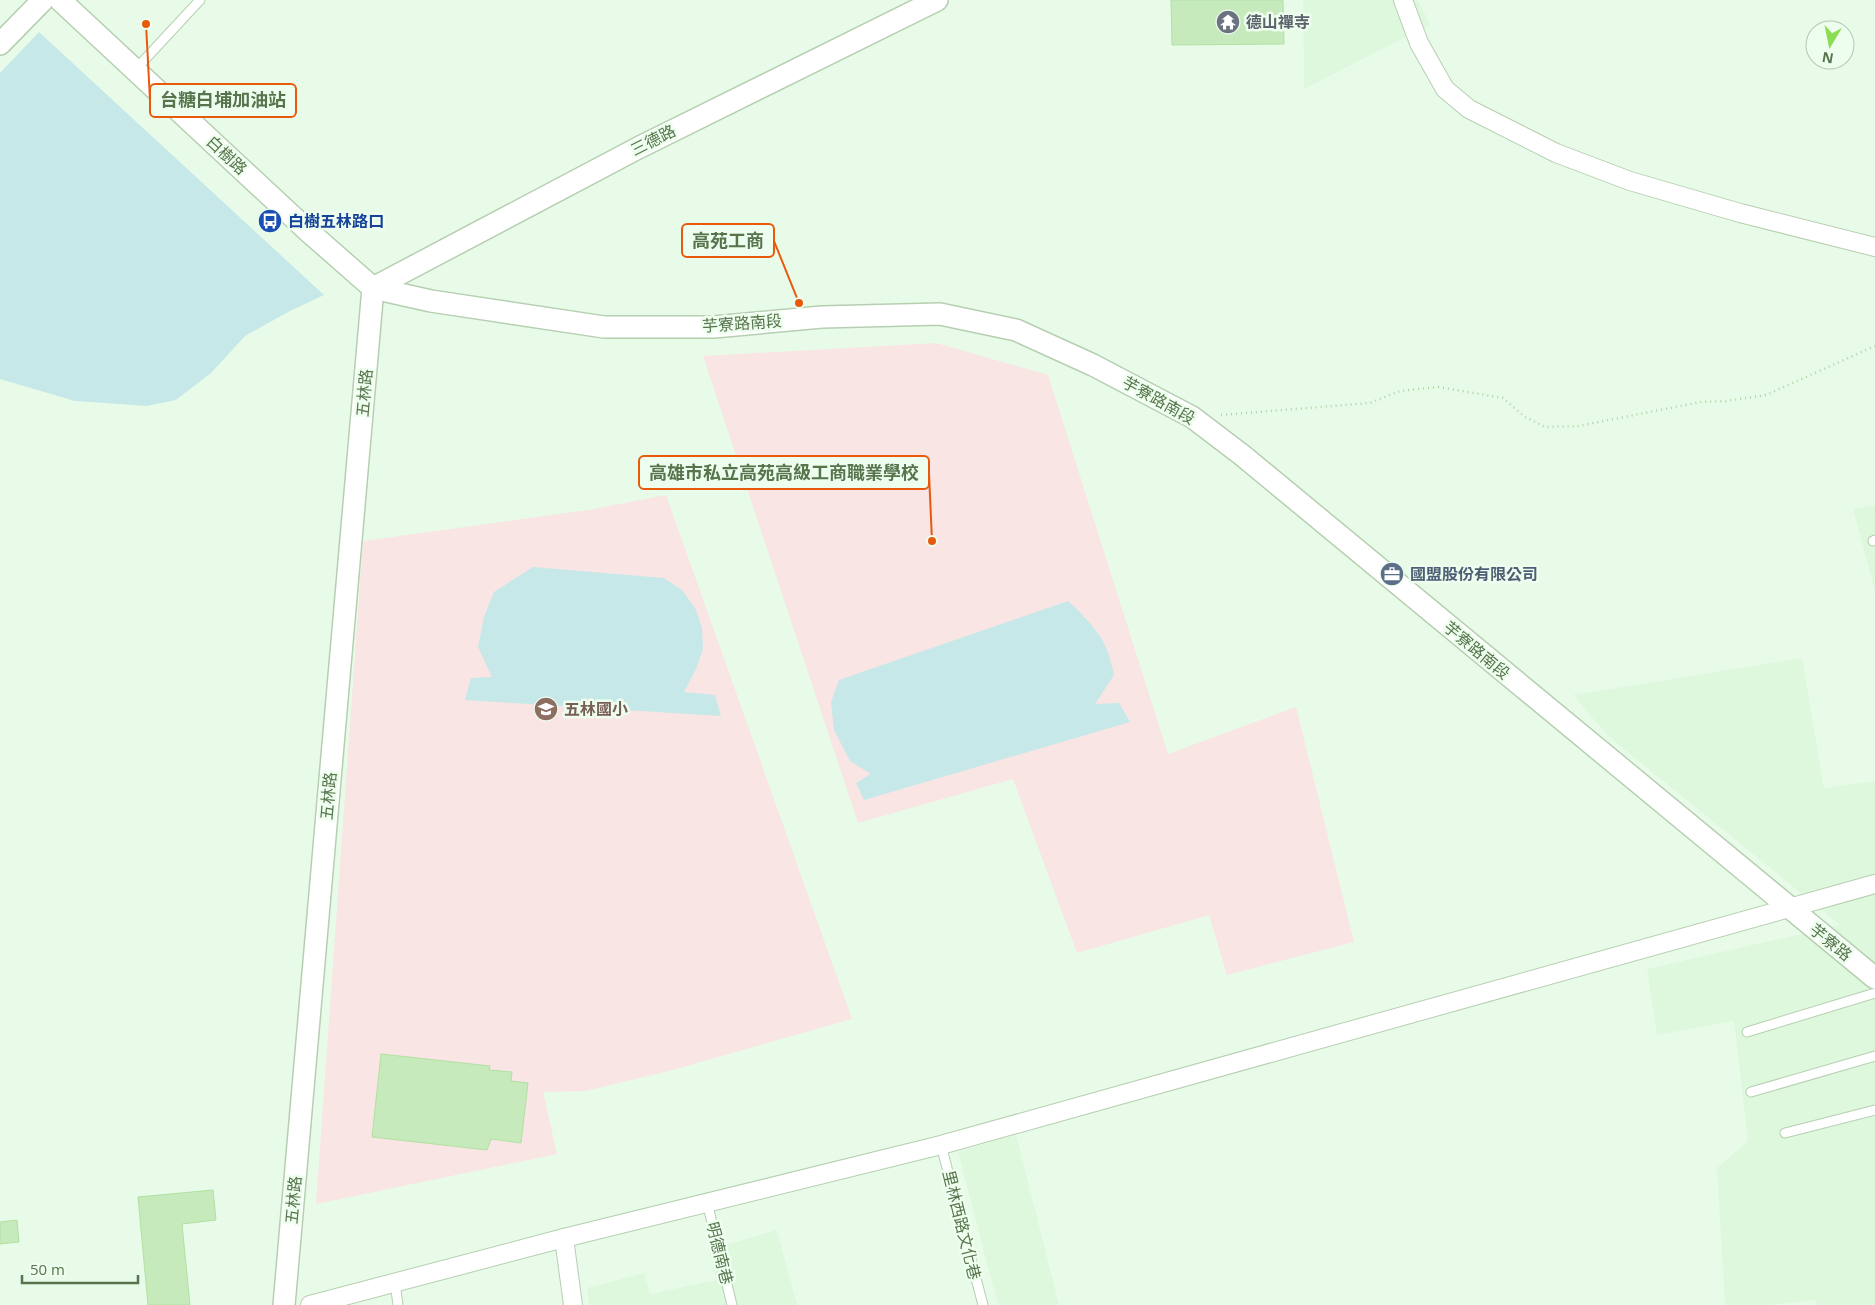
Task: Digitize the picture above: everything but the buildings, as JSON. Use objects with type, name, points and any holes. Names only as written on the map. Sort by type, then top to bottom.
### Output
[{"type":"street","points":[[0,44],[44,0]]},
{"type":"street","name":"白樹路","points":[[60,0],[308,232],[373,288]]},
{"type":"street","name":"三德路","points":[[373,288],[640,147],[937,0]]},
{"type":"street","points":[[1403,0],[1419,43],[1446,89],[1469,109],[1556,153],[1630,181],[1740,214],[1875,247]]},
{"type":"street","name":"芋寮路南段","points":[[373,288],[431,301],[604,327],[714,327],[822,318],[940,314],[1016,330],[1093,365],[1192,417],[1256,467],[1787,907]]},
{"type":"street","name":"五林路","points":[[284,1305],[373,288]]},
{"type":"street","points":[[310,1305],[564,1238],[941,1145],[1787,907],[1875,884]]},
{"type":"street","name":"芋寮路","points":[[1787,907],[1875,978]]},
{"type":"street","points":[[564,1238],[574,1305]]},
{"type":"lane","points":[[135,70],[200,0]]},
{"type":"lane","points":[[1747,1032],[1875,993]]},
{"type":"lane","points":[[1751,1092],[1875,1056]]},
{"type":"lane","points":[[1785,1133],[1875,1110]]},
{"type":"lane","name":"里林西路文化巷","points":[[941,1145],[983,1305]]},
{"type":"lane","name":"明德南巷","points":[[707,1202],[732,1305]]},
{"type":"lane","points":[[396,1282],[398,1305]]},
{"type":"path","points":[[1219,415],[1370,402],[1400,391],[1438,387],[1503,398],[1525,417],[1545,426],[1578,426],[1701,402],[1726,401],[1766,395],[1875,346]]},
{"type":"shaded area","points":[[1303,0],[1418,0],[1430,25],[1304,89]]},
{"type":"shaded area","points":[[39,32],[324,295],[245,336],[211,373],[176,400],[147,406],[75,401],[0,379],[0,73]]},
{"type":"shaded area","points":[[936,343],[1048,375],[1168,754],[1296,707],[1354,942],[1227,975],[1209,915],[1077,953],[1013,779],[858,823],[703,356]]},
{"type":"shaded area","name":"五林國小","points":[[666,495],[852,1019],[669,1071],[585,1091],[543,1092],[557,1154],[316,1204],[363,541],[588,510]]},
{"type":"shaded area","points":[[1875,505],[1875,591],[1853,509]]},
{"type":"shaded area","points":[[533,567],[664,578],[683,591],[696,610],[702,628],[703,649],[696,669],[684,692],[715,695],[721,716],[465,700],[471,678],[492,677],[478,647],[484,617],[494,592]]},
{"type":"shaded area","points":[[1068,601],[1098,634],[1108,651],[1111,662],[1114,675],[1095,704],[1119,703],[1130,722],[864,800],[856,783],[871,774],[850,761],[834,730],[831,702],[839,680]]},
{"type":"shaded area","points":[[1802,658],[1824,788],[1875,781],[1875,1305],[1816,1305],[1816,1300],[1769,1305],[1725,1305],[1717,1168],[1748,1141],[1734,1021],[1657,1035],[1647,969],[1840,925],[1608,736],[1573,695]]},
{"type":"shaded area","points":[[1016,1134],[1059,1305],[998,1305],[958,1152]]},
{"type":"shaded area","points":[[777,1230],[797,1305],[589,1305],[587,1288],[644,1273],[650,1294],[716,1280],[709,1250]]},
{"type":"place","name":"德山禪寺","points":[[1228,22]]},
{"type":"place","name":"台糖白埔加油站","points":[[146,24]]},
{"type":"place","name":"白樹五林路口","points":[[270,221]]},
{"type":"place","name":"高苑工商","points":[[799,303]]},
{"type":"place","name":"高雄市私立高苑高級工商職業學校","points":[[932,541]]},
{"type":"place","name":"國盟股份有限公司","points":[[1392,574]]},
{"type":"place","name":"五林國小","points":[[546,709]]}]
